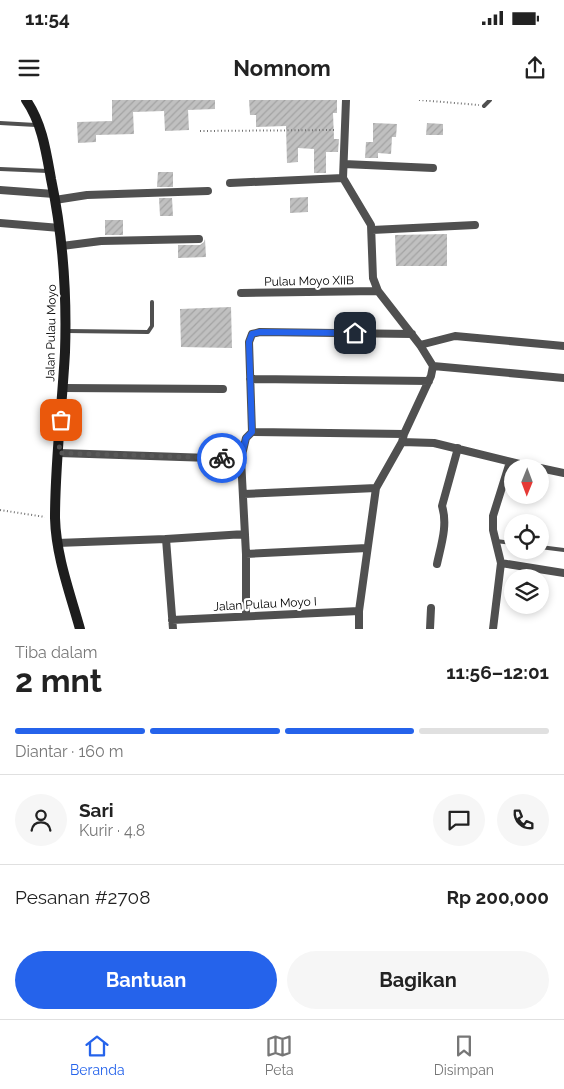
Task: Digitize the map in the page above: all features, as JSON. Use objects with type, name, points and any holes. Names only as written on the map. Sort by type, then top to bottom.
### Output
[{"type":"street","name":"Jalan Pulau Moyo","points":[[26,100],[39,125],[55,197],[62,246],[65,283],[65,331],[55,518],[57,543],[80,629]]},
{"type":"street","points":[[346,100],[343,178],[371,225],[377,230],[475,225]]},
{"type":"street","points":[[344,164],[433,168]]},
{"type":"street","points":[[230,183],[343,178]]},
{"type":"street","points":[[0,190],[55,197],[208,190]]},
{"type":"street","points":[[0,223],[60,228]]},
{"type":"street","points":[[377,230],[371,258],[373,278],[378,291],[412,334],[433,366],[429,381],[404,434]]},
{"type":"street","points":[[62,246],[101,241],[199,239]]},
{"type":"street","name":"Pulau Moyo XIIB","points":[[241,294],[378,291]]},
{"type":"street","points":[[252,432],[249,342],[252,334],[255,332],[412,334]]},
{"type":"street","points":[[420,345],[454,336],[564,346]]},
{"type":"street","points":[[433,366],[564,378]]},
{"type":"street","points":[[250,379],[429,381]]},
{"type":"street","points":[[63,388],[222,389]]},
{"type":"street","points":[[246,616],[246,554],[241,459],[246,438],[252,432],[404,434]]},
{"type":"street","points":[[404,434],[409,442]]},
{"type":"street","points":[[409,442],[434,443],[504,460]]},
{"type":"street","points":[[359,629],[358,611],[376,488],[409,442]]},
{"type":"street","points":[[437,564],[445,524],[442,506],[458,448]]},
{"type":"street","points":[[59,453],[241,459]]},
{"type":"street","points":[[549,470],[564,473]]},
{"type":"street","points":[[493,629],[501,563],[493,530],[493,516],[504,481]]},
{"type":"street","points":[[244,494],[376,488]]},
{"type":"street","points":[[57,543],[245,534]]},
{"type":"street","points":[[166,539],[173,629]]},
{"type":"street","points":[[246,554],[367,548]]},
{"type":"street","points":[[501,563],[564,573]]},
{"type":"street","points":[[430,629],[431,608]]},
{"type":"street","name":"Jalan Pulau Moyo I","points":[[172,620],[358,611]]},
{"type":"lane","points":[[484,106],[490,100]]},
{"type":"lane","points":[[0,123],[39,125]]},
{"type":"lane","points":[[0,169],[50,171]]},
{"type":"lane","points":[[65,331],[148,332],[152,326],[152,302]]},
{"type":"lane","points":[[496,541],[504,542]]},
{"type":"lane","points":[[549,548],[564,550]]},
{"type":"path","points":[[419,100],[484,106]]},
{"type":"path","points":[[200,132],[346,129]]},
{"type":"path","points":[[0,510],[55,518]]},
{"type":"building","points":[[112,100],[215,100],[215,109],[188,110],[189,130],[165,131],[164,111],[133,112],[134,134],[96,135],[96,142],[78,143],[77,122],[112,121]]},
{"type":"building","points":[[249,100],[337,100],[337,113],[333,113],[334,139],[339,139],[338,152],[326,152],[326,173],[314,173],[314,149],[298,148],[298,162],[287,163],[286,126],[256,127],[256,115],[250,115]]},
{"type":"building","points":[[373,123],[397,124],[396,137],[392,137],[391,154],[378,153],[378,158],[365,158],[366,142],[373,142]]},
{"type":"building","points":[[427,123],[443,124],[443,135],[426,135]]},
{"type":"building","points":[[158,172],[173,172],[173,187],[157,187]]},
{"type":"building","points":[[308,197],[308,212],[290,213],[290,198]]},
{"type":"building","points":[[159,198],[172,198],[173,216],[160,216]]},
{"type":"building","points":[[105,220],[123,220],[123,235],[105,235]]},
{"type":"building","points":[[447,234],[447,266],[396,266],[395,235]]},
{"type":"building","points":[[205,239],[206,257],[178,258],[178,245],[200,245]]},
{"type":"building","points":[[231,307],[232,348],[181,347],[180,309]]},
{"type":"way so far","points":[[61,420],[59,453],[222,458]]},
{"type":"route","points":[[222,458],[241,459],[243,445],[248,435],[252,432],[249,342],[252,334],[255,332],[355,333]]}]
